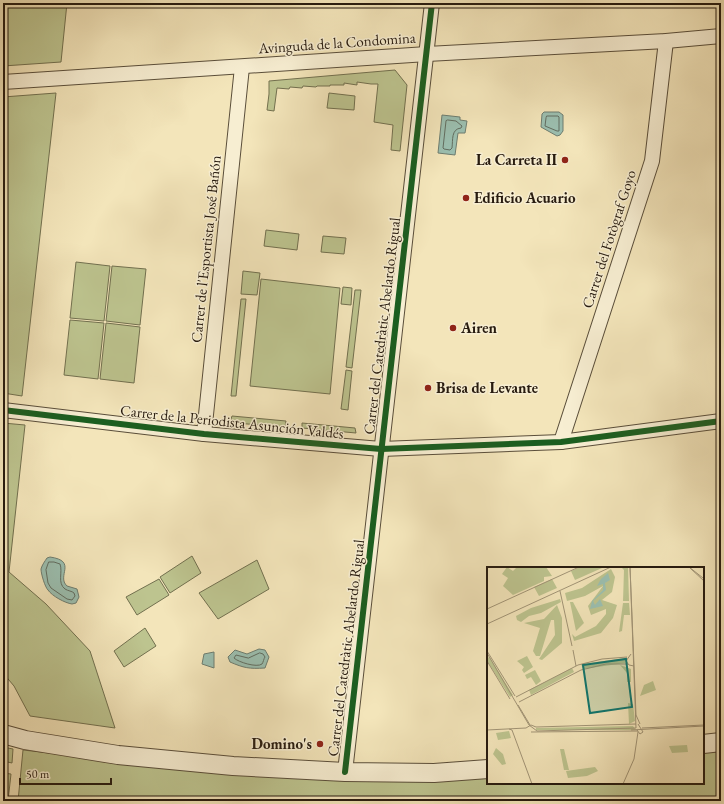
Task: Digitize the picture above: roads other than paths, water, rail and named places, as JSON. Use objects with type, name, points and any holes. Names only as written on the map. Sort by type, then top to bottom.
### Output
[{"type":"street","name":"Carrer del Catedràtic Abelardo Rigual","points":[[345,772],[432,3]]},
{"type":"street","name":"Avinguda de la Condomina","points":[[3,82],[426,54],[666,41],[721,36]]},
{"type":"street","name":"Carrer del Fotògraf Goyo","points":[[561,442],[652,161],[666,41]]},
{"type":"street","name":"Carrer de l'Esportista José Bañón","points":[[204,434],[242,67]]},
{"type":"street","name":"Carrer de la Periodista Asunción Valdés","points":[[3,410],[204,434],[381,449],[561,442],[721,422]]},
{"type":"street","points":[[3,734],[25,740],[118,755],[233,766],[345,772],[434,773],[487,769]]},
{"type":"street","points":[[704,744],[721,742]]},
{"type":"water","points":[[544,112],[559,112],[563,115],[563,131],[560,135],[557,136],[541,127],[542,114]]},
{"type":"water","points":[[442,115],[460,117],[460,120],[467,121],[465,133],[458,133],[455,155],[438,153]]},
{"type":"water","points":[[50,557],[58,559],[65,565],[64,582],[67,586],[77,589],[79,597],[76,603],[72,604],[62,601],[52,595],[47,588],[43,580],[41,569],[47,558]]},
{"type":"water","points":[[259,649],[265,650],[269,657],[265,668],[243,667],[230,662],[228,657],[235,650],[247,654]]},
{"type":"water","points":[[214,652],[214,668],[202,664],[204,654]]},
{"type":"place","name":"La Carreta II","points":[[565,160]]},
{"type":"place","name":"Edificio Acuario","points":[[466,198]]},
{"type":"place","name":"Airen","points":[[453,328]]},
{"type":"place","name":"Brisa de Levante","points":[[428,388]]},
{"type":"place","name":"Domino's","points":[[320,744]]}]
